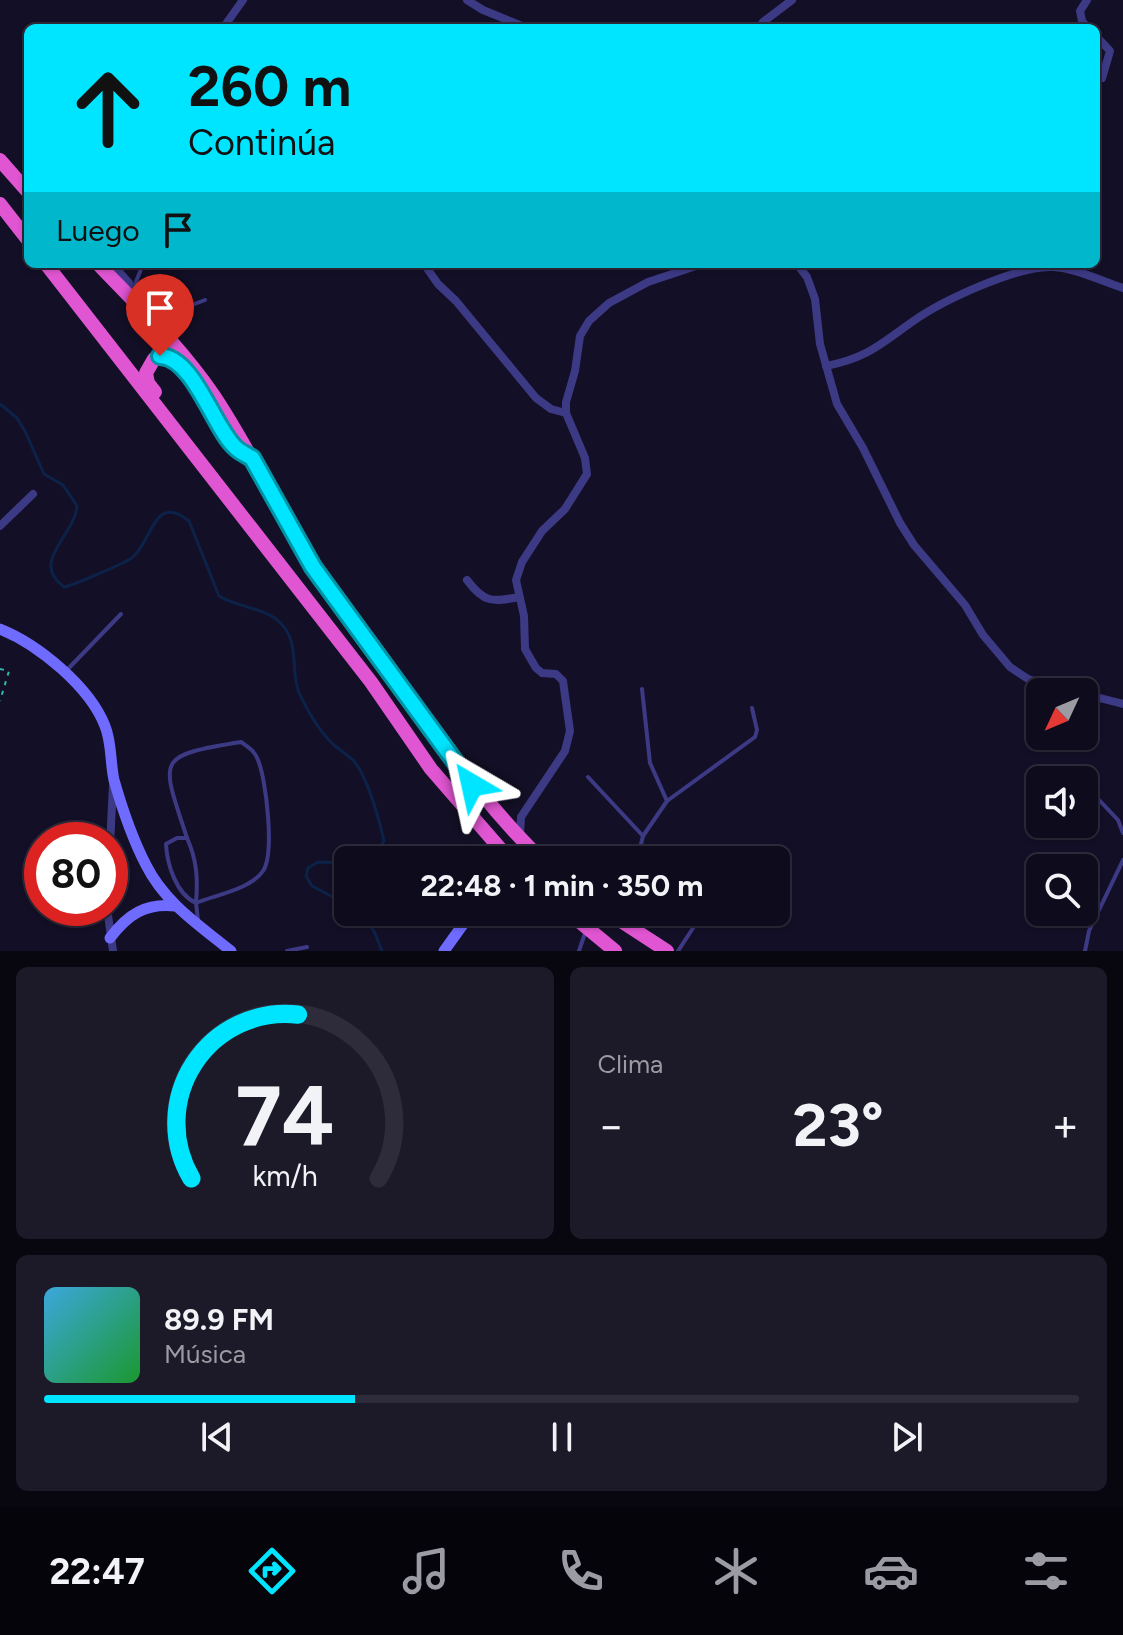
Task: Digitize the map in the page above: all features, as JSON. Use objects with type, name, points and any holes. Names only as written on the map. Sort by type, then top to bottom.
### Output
[{"type":"highway","points":[[0,160],[24,187]]},
{"type":"highway","points":[[0,204],[24,235]]},
{"type":"highway","points":[[49,268],[371,682],[431,769],[494,844]]},
{"type":"highway","points":[[102,268],[173,343],[213,395],[252,458],[290,530],[338,603],[472,785],[527,846]]},
{"type":"highway","points":[[195,459],[191,439],[146,379],[149,364],[160,356],[168,357],[179,365],[206,400],[235,447],[252,458]]},
{"type":"highway","points":[[585,926],[615,951]]},
{"type":"highway","points":[[630,926],[667,951]]},
{"type":"main road","points":[[0,629],[29,643],[87,696],[104,723],[114,778],[146,865],[175,906],[231,951]]},
{"type":"main road","points":[[110,938],[132,914],[160,905],[175,906]]},
{"type":"main road","points":[[444,951],[462,926]]},
{"type":"street","points":[[226,24],[243,0]]},
{"type":"street","points":[[467,0],[517,24]]},
{"type":"street","points":[[762,24],[792,0]]},
{"type":"street","points":[[1085,24],[1080,11],[1087,0]]},
{"type":"street","points":[[1100,40],[1110,51],[1102,78]]},
{"type":"street","points":[[116,268],[129,283],[130,298]]},
{"type":"street","points":[[427,268],[536,398],[551,409],[566,413]]},
{"type":"street","points":[[520,839],[521,817],[565,751],[570,731],[563,681],[556,674],[542,673],[536,668],[525,649],[517,572],[542,531],[573,497],[587,474],[585,458],[566,413],[580,336],[589,321],[609,303],[648,282],[690,268]]},
{"type":"street","points":[[800,268],[815,299],[826,366],[837,404],[872,466],[887,502],[914,545],[965,605],[983,635],[1010,667],[1026,678]]},
{"type":"street","points":[[826,366],[868,354],[914,320],[963,293],[1034,268]]},
{"type":"street","points":[[1058,268],[1123,288]]},
{"type":"street","points":[[0,526],[33,494]]},
{"type":"street","points":[[467,580],[486,599],[519,597]]},
{"type":"street","points":[[1098,698],[1123,704]]},
{"type":"street","points":[[111,822],[114,778]]},
{"type":"street","points":[[109,926],[113,951]]},
{"type":"lane","points":[[130,298],[141,268]]},
{"type":"lane","points":[[173,343],[192,305],[205,300]]},
{"type":"lane","points":[[64,673],[121,614]]},
{"type":"lane","points":[[642,689],[650,763],[667,801]]},
{"type":"lane","points":[[640,846],[643,836],[667,801],[751,742],[757,730],[752,708]]},
{"type":"lane","points":[[187,838],[166,844],[167,855],[181,891],[196,903],[253,881],[264,870],[271,836],[259,760],[251,748],[241,742],[188,751],[173,760],[168,770],[171,791],[195,854],[198,879],[196,903],[198,925]]},
{"type":"lane","points":[[588,777],[643,836]]},
{"type":"lane","points":[[1098,799],[1118,820],[1123,833]]},
{"type":"lane","points":[[1085,951],[1089,931],[1123,860]]},
{"type":"lane","points":[[678,951],[694,926]]},
{"type":"lane","points":[[579,951],[587,928]]},
{"type":"lane","points":[[287,951],[307,947]]},
{"type":"path","points":[[0,669],[9,671],[0,701]]},
{"type":"waterway","points":[[0,404],[17,418],[44,474],[63,485],[77,506],[52,558],[54,577],[64,587],[129,560],[140,549],[155,522],[168,512],[189,521],[219,596],[270,615],[285,628],[293,647],[298,689],[305,705],[325,735],[357,765],[376,812],[384,841],[381,846]]},
{"type":"waterway","points":[[334,863],[318,862],[308,868],[306,876],[312,886],[334,898]]},
{"type":"waterway","points":[[370,926],[382,951]]},
{"type":"route","points":[[160,356],[168,357],[179,365],[206,400],[235,447],[252,458],[313,567],[472,785]]}]
